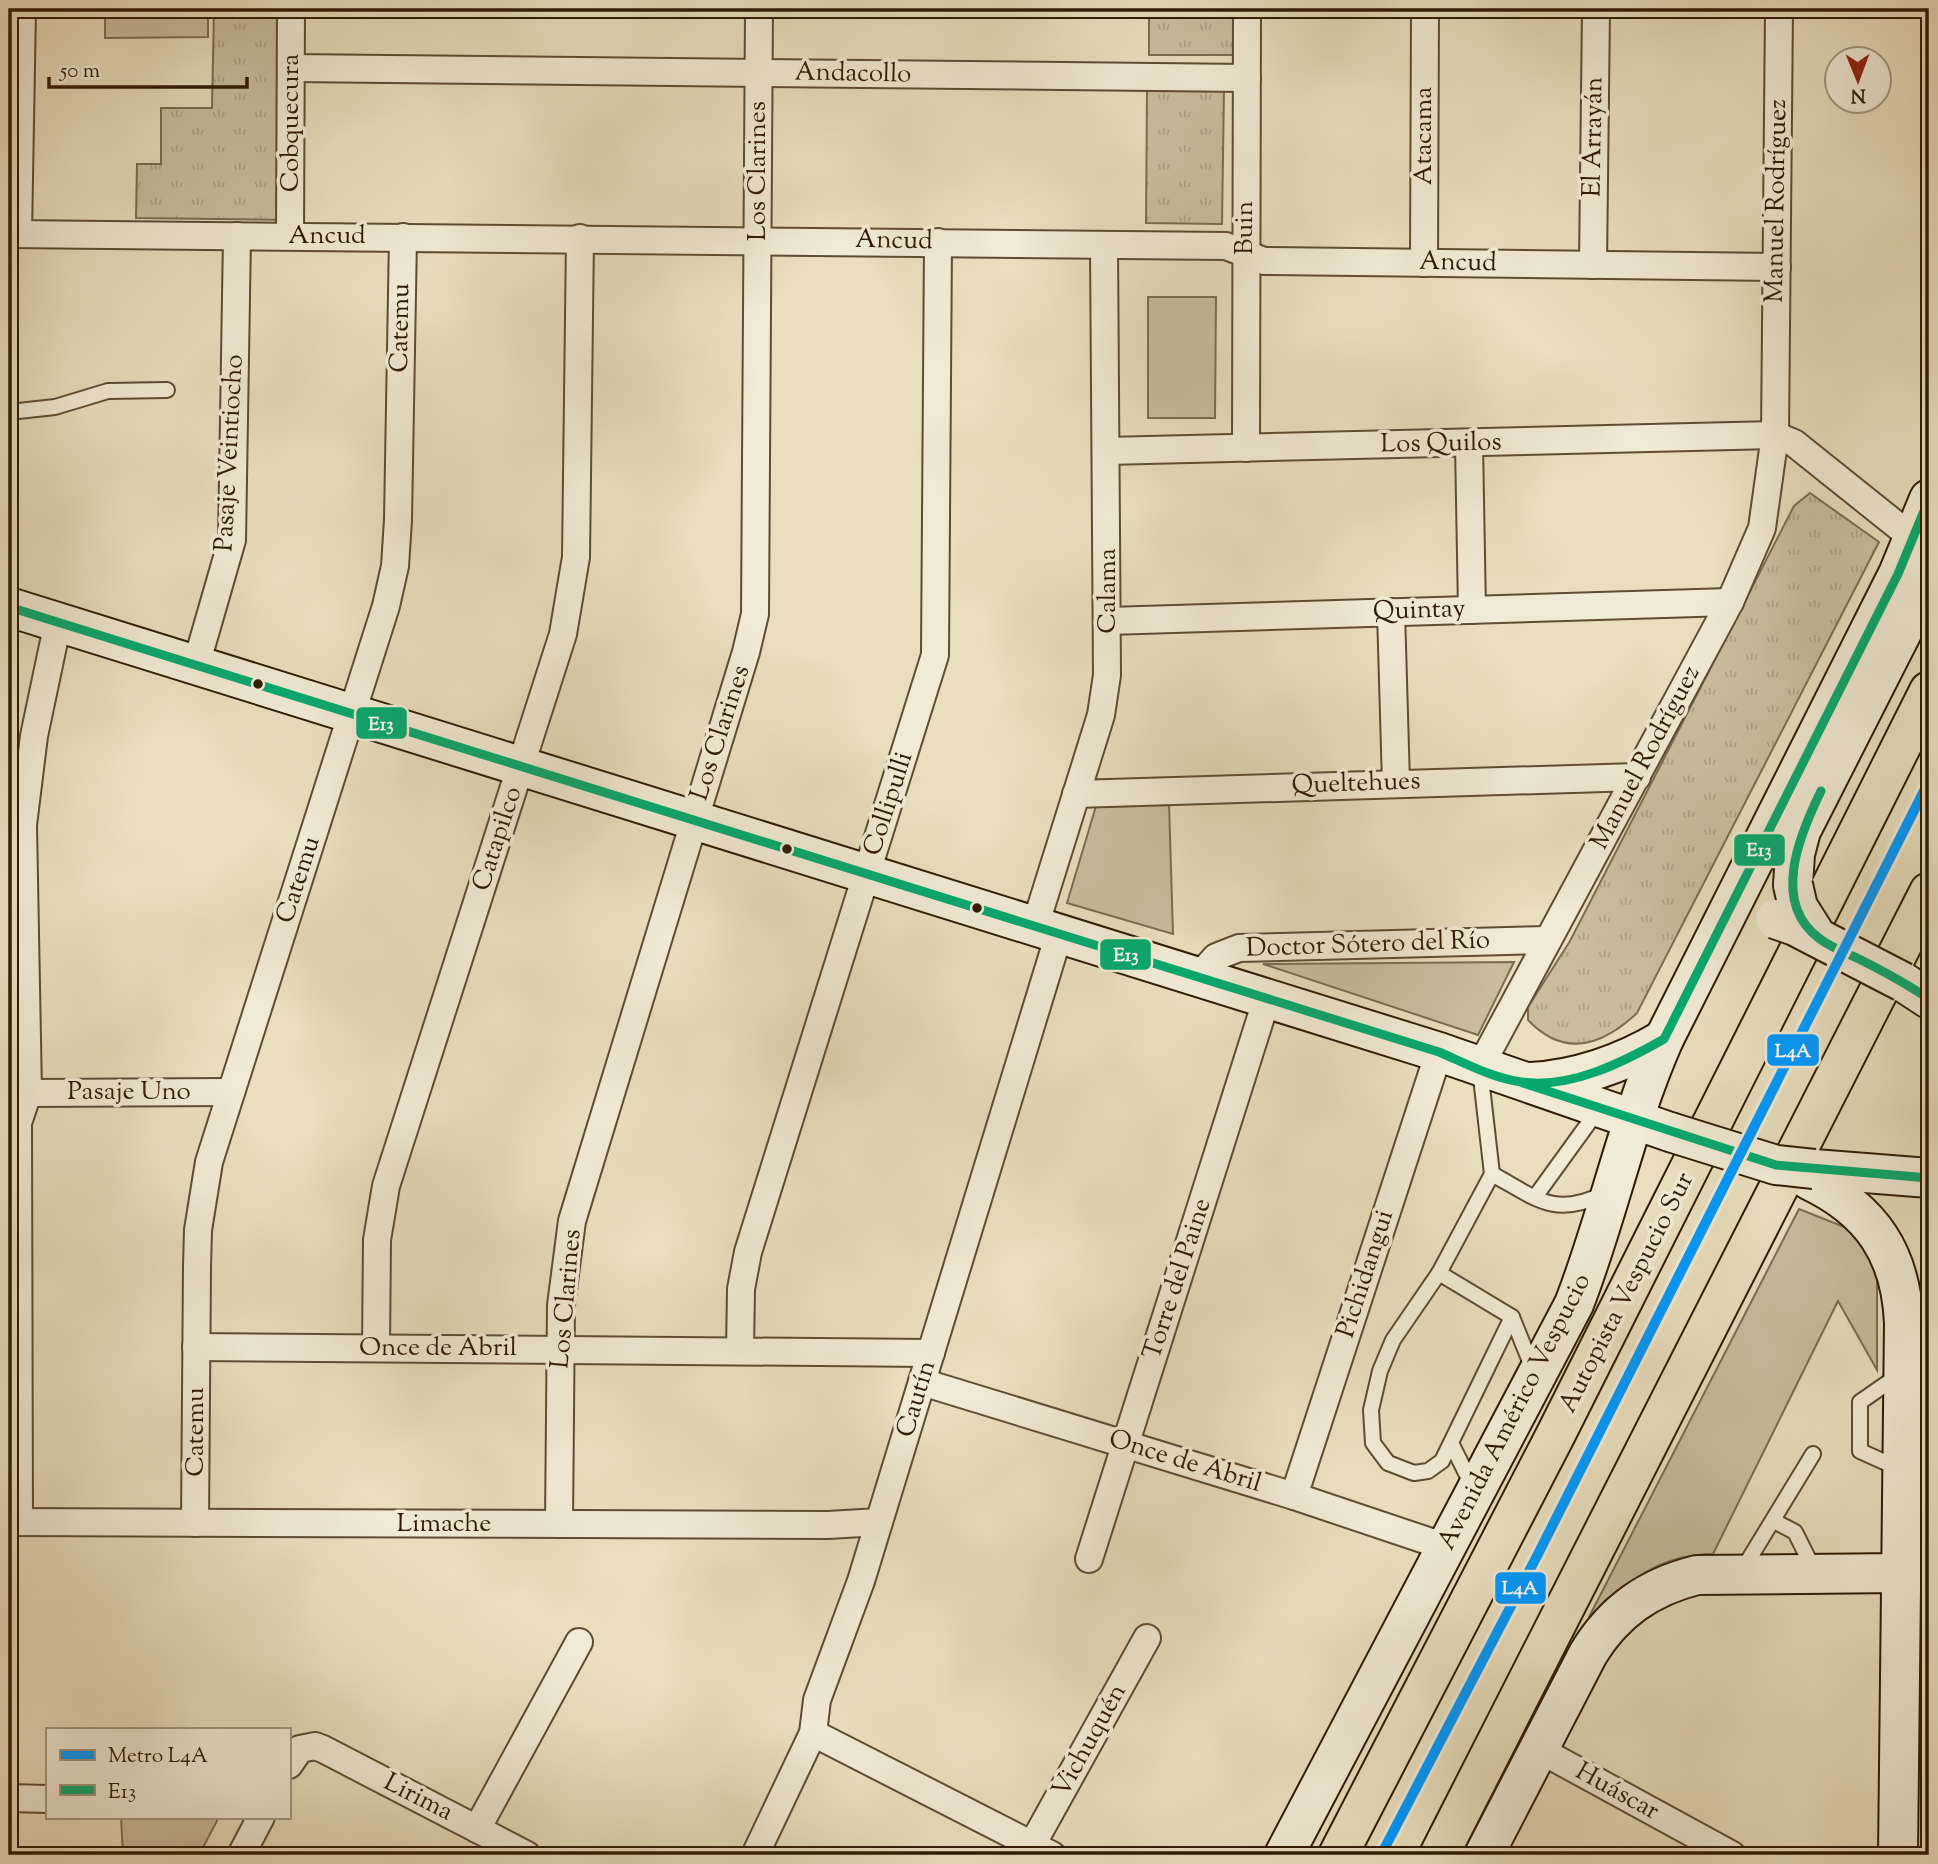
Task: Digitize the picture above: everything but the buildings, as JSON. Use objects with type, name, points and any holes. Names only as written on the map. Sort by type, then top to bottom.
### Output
[{"type":"highway","name":"Autopista Vespucio Sur","points":[[1338,1855],[1550,1446],[1929,691]]},
{"type":"highway","points":[[1439,1855],[1929,892]]},
{"type":"main road","name":"Avenida Américo Vespucio","points":[[1284,1855],[1574,1304],[1614,1189],[1616,1114],[1664,1039],[1914,540],[1929,499]]},
{"type":"main road","points":[[1817,937],[1798,907],[1793,885],[1794,854],[1806,820],[1929,579]]},
{"type":"main road","name":"Doctor Sótero del Río","points":[[9,607],[1439,1052],[1521,1083],[1800,1172],[1929,1178]]},
{"type":"main road","points":[[1720,926],[1744,918],[1776,919],[1817,937],[1916,991]]},
{"type":"main road","points":[[1521,1083],[1570,1078],[1594,1072],[1630,1058],[1664,1039]]},
{"type":"main road","points":[[1800,1172],[1853,1206],[1888,1251],[1902,1291],[1902,1471],[1915,1567],[1898,1855]]},
{"type":"main road","points":[[1484,1855],[1588,1654],[1620,1613],[1646,1594],[1676,1580],[1719,1573],[1816,1573],[1915,1567]]},
{"type":"street","points":[[13,234],[22,9]]},
{"type":"street","name":"Cobquecura","points":[[290,236],[291,9]]},
{"type":"street","name":"Los Clarines","points":[[559,1524],[561,1305],[572,1221],[746,652],[756,605],[759,9]]},
{"type":"street","name":"Buin","points":[[1246,448],[1247,9]]},
{"type":"street","name":"Atacama","points":[[1424,263],[1425,9]]},
{"type":"street","name":"El Arrayán","points":[[1593,265],[1596,9]]},
{"type":"street","name":"Manuel Rodríguez","points":[[1480,1068],[1730,602],[1762,528],[1769,497],[1775,436],[1779,9]]},
{"type":"street","name":"Andacollo","points":[[291,68],[1247,78]]},
{"type":"street","name":"Ancud","points":[[13,234],[757,239],[1226,246],[1264,261],[1777,267]]},
{"type":"street","name":"Pasaje Veintiocho","points":[[195,665],[232,540],[237,236]]},
{"type":"street","name":"Catemu","points":[[195,1523],[197,1267],[202,1205],[209,1162],[386,606],[397,543],[403,237]]},
{"type":"street","name":"Catapilco","points":[[376,1348],[377,1240],[386,1186],[563,634],[575,576],[580,238]]},
{"type":"street","name":"Collipulli","points":[[740,1350],[741,1289],[748,1252],[932,671],[937,638],[938,242]]},
{"type":"street","name":"Calama","points":[[1047,930],[1076,794],[1105,694],[1108,621],[1104,245]]},
{"type":"street","points":[[1775,436],[1794,443],[1914,540]]},
{"type":"street","name":"Los Quilos","points":[[1106,451],[1775,436]]},
{"type":"street","points":[[1469,444],[1472,610]]},
{"type":"street","name":"Quintay","points":[[1108,621],[1730,602]]},
{"type":"street","points":[[1391,612],[1396,783]]},
{"type":"street","points":[[14,1522],[13,1123],[28,1093],[23,825],[34,736],[58,622]]},
{"type":"street","name":"Queltehues","points":[[1076,794],[1637,776]]},
{"type":"street","name":"Cautín","points":[[755,1855],[813,1733],[817,1700],[879,1522],[931,1353],[1047,930]]},
{"type":"street","name":"Doctor Sótero del Río","points":[[1198,977],[1216,957],[1239,948],[1548,940]]},
{"type":"street","name":"Torre del Paine","points":[[1089,1559],[1267,998]]},
{"type":"street","name":"Pichidangui","points":[[1294,1496],[1439,1052]]},
{"type":"street","name":"Pasaje Uno","points":[[28,1093],[231,1092]]},
{"type":"street","name":"Once de Abril","points":[[196,1347],[931,1353]]},
{"type":"street","name":"Once de Abril","points":[[922,1382],[1294,1496],[1446,1547]]},
{"type":"street","name":"Limache","points":[[14,1522],[828,1525],[879,1522]]},
{"type":"street","name":"Vichuquén","points":[[1042,1850],[1147,1638]]},
{"type":"street","points":[[477,1829],[579,1642]]},
{"type":"street","points":[[813,1733],[1042,1850]]},
{"type":"street","name":"Lirima","points":[[290,1764],[300,1749],[307,1746],[323,1749],[527,1855]]},
{"type":"street","name":"Huáscar","points":[[1538,1749],[1732,1855]]},
{"type":"street","points":[[9,1798],[46,1799]]},
{"type":"street","points":[[241,1855],[260,1818]]},
{"type":"lane","points":[[9,412],[55,407],[107,391],[167,390]]},
{"type":"lane","points":[[1480,1068],[1492,1174],[1439,1273],[1387,1353],[1375,1390],[1371,1430],[1379,1455],[1406,1472],[1433,1468],[1448,1454],[1512,1317]]},
{"type":"lane","points":[[1535,1197],[1616,1114]]},
{"type":"lane","points":[[1492,1174],[1555,1206],[1574,1206],[1614,1189]]},
{"type":"lane","points":[[1439,1273],[1512,1317],[1535,1376]]},
{"type":"lane","points":[[1902,1471],[1853,1451],[1860,1402],[1903,1372]]},
{"type":"lane","points":[[1452,1445],[1475,1492]]},
{"type":"lane","points":[[1741,1573],[1813,1454]]},
{"type":"lane","points":[[1774,1521],[1795,1532],[1816,1573]]},
{"type":"green space","points":[[105,9],[208,9],[208,37],[105,38]]},
{"type":"green space","points":[[214,9],[289,9],[286,220],[136,218],[137,164],[161,164],[161,108],[212,108]]},
{"type":"green space","points":[[1149,9],[1237,9],[1236,55],[1149,55]]},
{"type":"green space","points":[[1147,89],[1224,89],[1222,224],[1146,223]]},
{"type":"green space","points":[[1148,297],[1216,297],[1215,418],[1148,418]]},
{"type":"green space","points":[[1810,493],[1879,542],[1637,1013],[1597,1040],[1569,1043],[1555,1040],[1528,1020],[1528,1007],[1570,941],[1794,506]]},
{"type":"green space","points":[[1169,803],[1173,934],[1067,903],[1096,806]]},
{"type":"green space","points":[[1514,962],[1478,1035],[1263,964]]},
{"type":"green space","points":[[1799,1209],[1852,1230],[1877,1269],[1877,1370],[1838,1301],[1713,1554],[1675,1559],[1659,1565],[1631,1582],[1589,1617]]},
{"type":"green space","points":[[121,1818],[218,1818],[199,1855],[123,1855]]},
{"type":"metro line","name":"L4A","points":[[1381,1855],[1537,1556],[1929,781]]},
{"type":"transit line","name":"E13","points":[[9,607],[1439,1052],[1500,1077],[1521,1082],[1558,1082],[1613,1065],[1664,1039],[1898,574],[1929,499]]},
{"type":"transit line","name":"E13","points":[[1821,791],[1798,847],[1793,888],[1796,907],[1805,924],[1820,939],[1929,999]]},
{"type":"transit line","name":"E13","points":[[1523,1083],[1776,1165],[1929,1178]]}]
